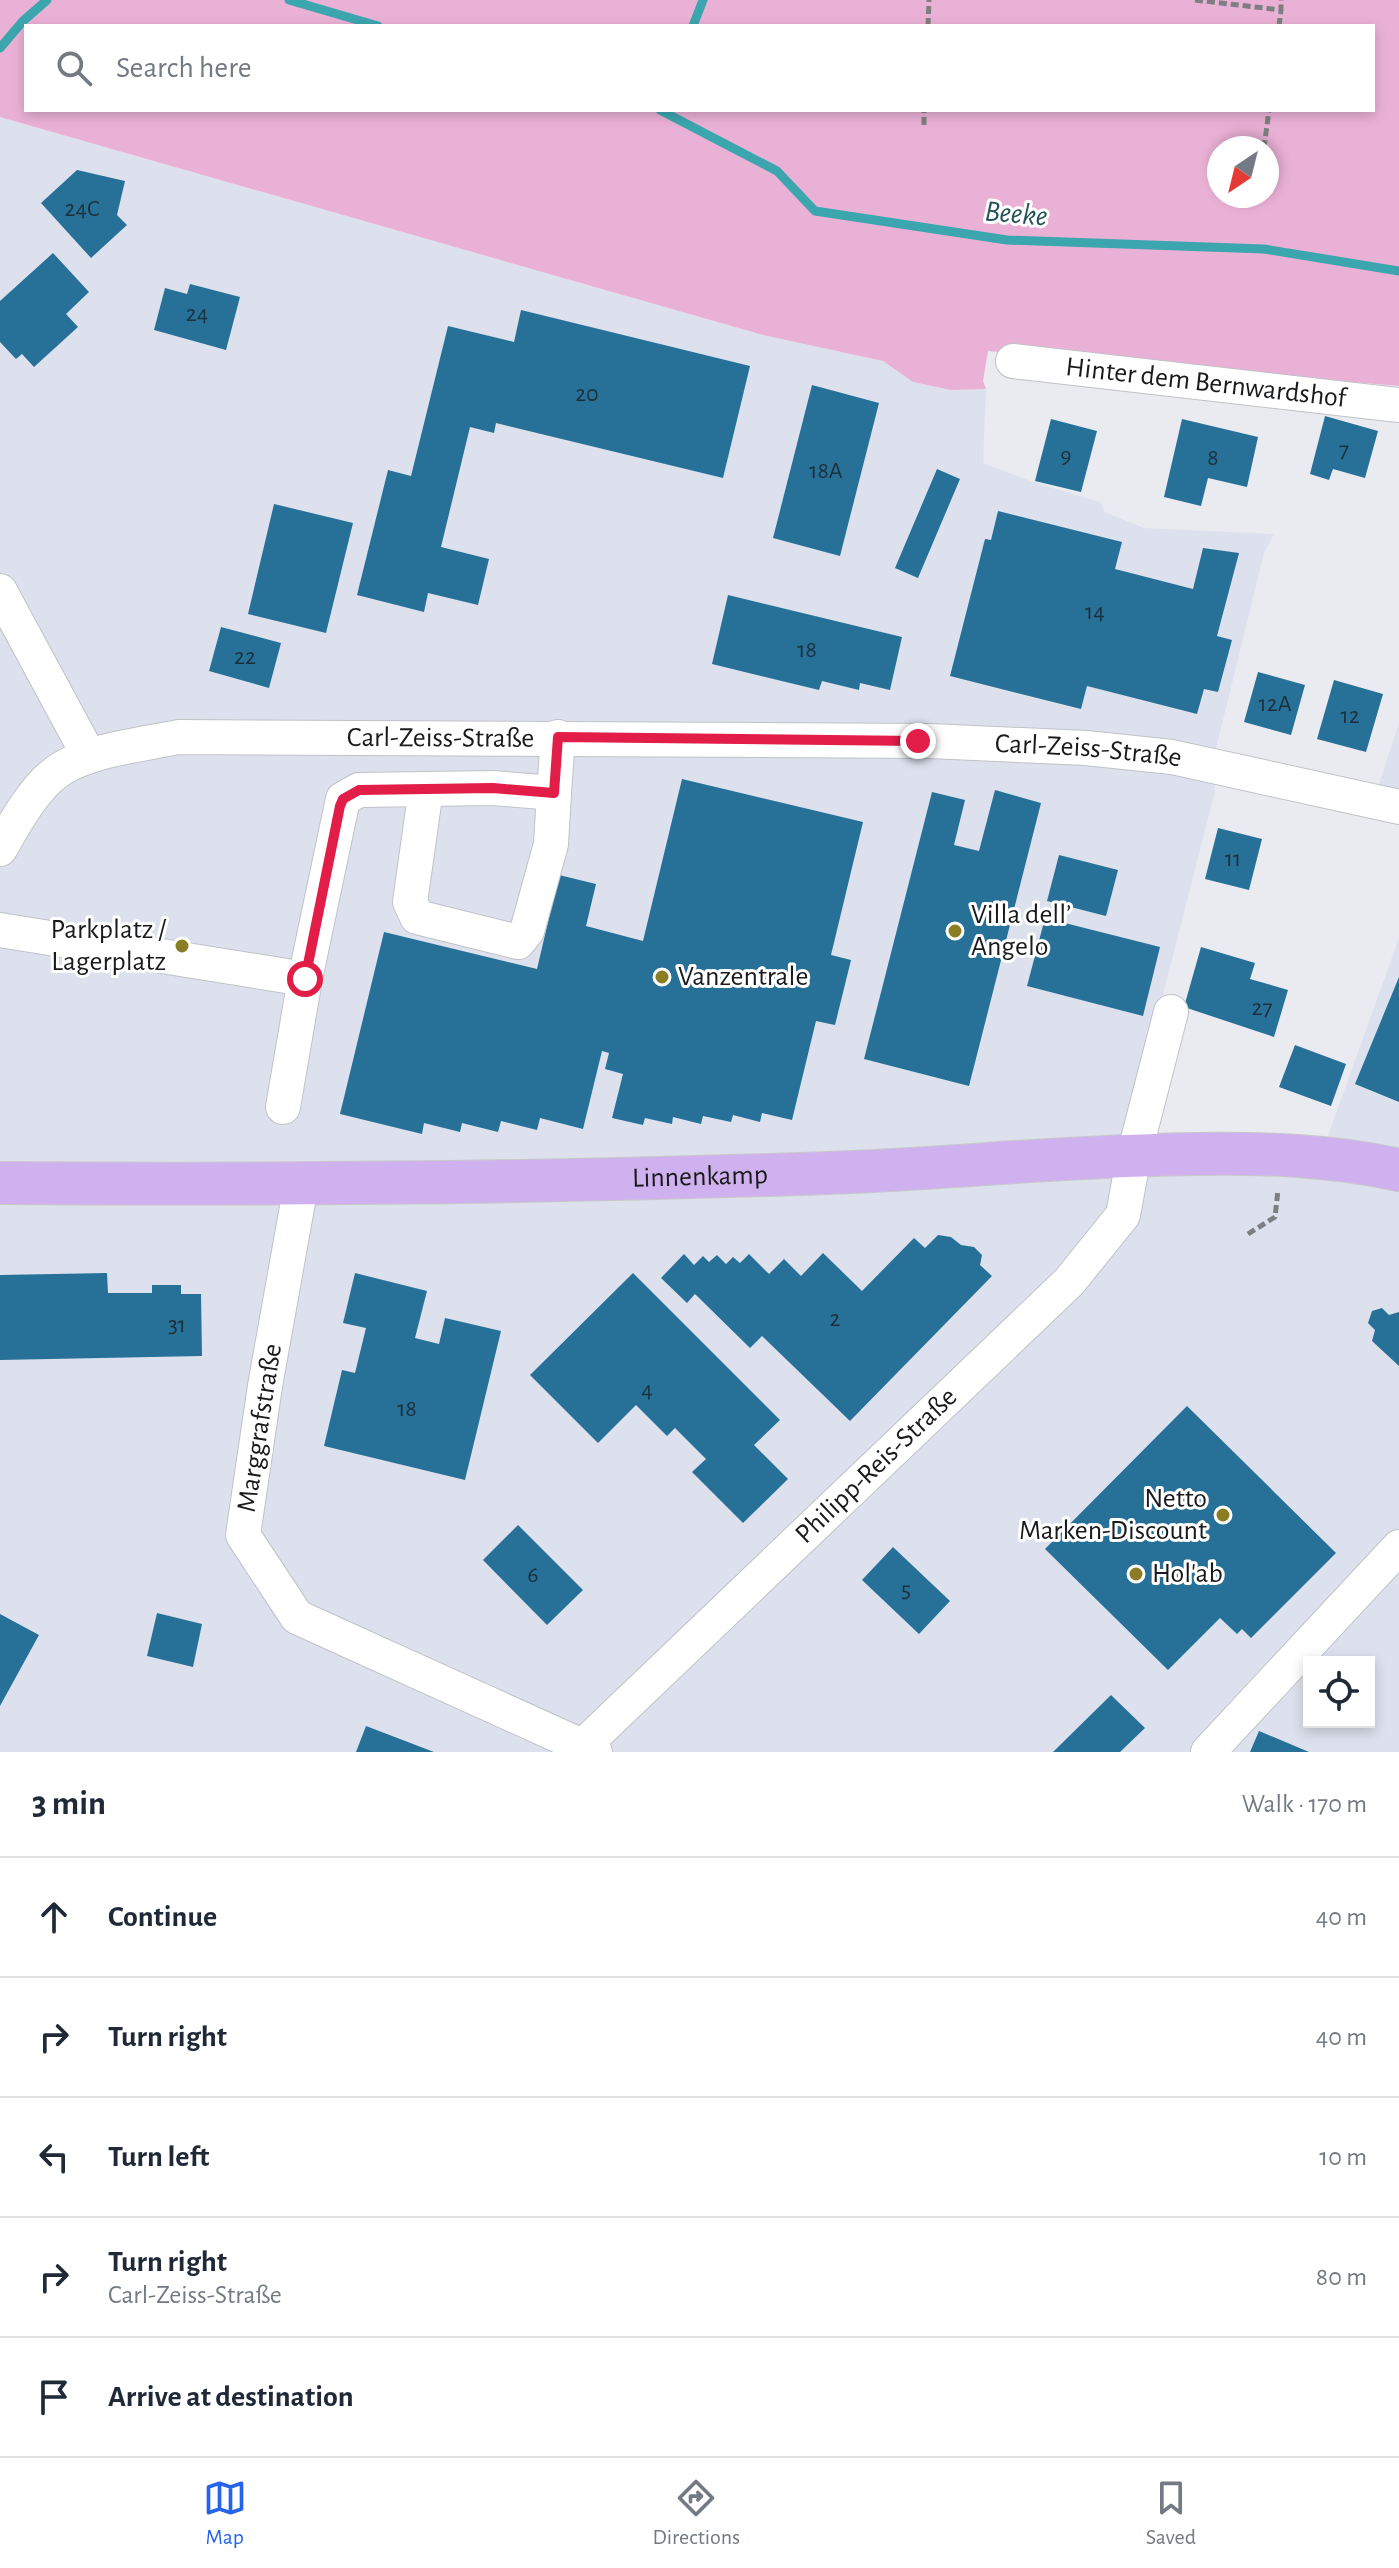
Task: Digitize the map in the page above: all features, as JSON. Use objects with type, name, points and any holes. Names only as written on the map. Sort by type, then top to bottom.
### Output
[{"type":"main road","name":"Linnenkamp","points":[[0,1183],[301,1185],[643,1180],[894,1170],[1134,1155],[1266,1153],[1399,1170]]},
{"type":"street","name":"Hinter dem Bernwardshof","points":[[1013,361],[1399,405]]},
{"type":"street","points":[[0,591],[89,756]]},
{"type":"street","name":"Carl-Zeiss-Straße","points":[[0,849],[18,817],[54,774],[89,756],[178,737],[930,741],[1086,748],[1172,757],[1399,807]]},
{"type":"street","points":[[426,789],[410,902],[417,917],[518,942],[527,931],[551,844],[558,737]]},
{"type":"street","points":[[283,1107],[305,979],[343,799],[359,790],[493,788],[554,793]]},
{"type":"street","points":[[0,930],[305,979]]},
{"type":"street","name":"Philipp-Reis-Straße","points":[[587,1750],[1069,1282],[1123,1215],[1134,1155],[1171,1012]]},
{"type":"street","name":"Marggrafstraße","points":[[301,1185],[265,1386],[243,1535],[297,1617],[587,1750]]},
{"type":"street","points":[[1208,1752],[1399,1547]]},
{"type":"path","points":[[928,24],[929,0]]},
{"type":"path","points":[[1195,0],[1281,10]]},
{"type":"path","points":[[1279,24],[1281,0]]},
{"type":"path","points":[[924,112],[924,125]]},
{"type":"path","points":[[1266,136],[1269,112]]},
{"type":"path","points":[[1248,1234],[1275,1217],[1279,1178]]},
{"type":"shaded area","points":[[0,0],[1399,0],[1399,386],[988,351],[983,381],[986,389],[951,390],[913,382],[883,361],[763,335],[0,117]]},
{"type":"shaded area","points":[[0,117],[763,335],[883,361],[913,382],[951,390],[986,389],[983,463],[1100,502],[1105,512],[1144,528],[1274,534],[1264,553],[1212,765],[1215,791],[1131,1120],[1134,1154],[1320,1158],[1399,938],[1399,1752],[0,1752]]},
{"type":"shaded area","points":[[1399,723],[1399,807],[1374,800]]},
{"type":"building","points":[[77,170],[125,181],[117,215],[127,225],[91,258],[41,203]]},
{"type":"building","points":[[53,253],[89,292],[66,314],[78,327],[34,367],[22,354],[16,359],[0,342],[0,301]]},
{"type":"building","points":[[190,284],[240,297],[226,350],[154,330],[165,288],[187,294]]},
{"type":"building","points":[[521,310],[750,366],[723,478],[496,423],[494,433],[470,427],[441,547],[489,559],[478,605],[428,593],[424,612],[357,595],[388,470],[411,476],[448,326],[514,342]]},
{"type":"building","points":[[812,385],[879,403],[840,556],[773,538]]},
{"type":"building","points":[[1325,416],[1378,431],[1365,478],[1333,469],[1329,480],[1310,474]]},
{"type":"building","points":[[1051,419],[1097,431],[1081,492],[1035,481]]},
{"type":"building","points":[[1182,419],[1258,437],[1247,487],[1208,478],[1201,506],[1164,497]]},
{"type":"building","points":[[937,469],[960,479],[918,578],[895,568]]},
{"type":"building","points":[[274,504],[353,523],[326,633],[248,614]]},
{"type":"building","points":[[998,511],[1122,542],[1115,569],[1193,589],[1203,548],[1239,553],[1217,636],[1232,640],[1218,692],[1204,689],[1197,714],[1087,686],[1081,709],[950,676],[985,539],[991,540]]},
{"type":"building","points":[[728,595],[902,637],[890,690],[860,683],[859,690],[822,681],[819,690],[712,664]]},
{"type":"building","points":[[221,627],[281,643],[269,688],[209,671]]},
{"type":"building","points":[[1258,672],[1305,685],[1291,735],[1244,722]]},
{"type":"building","points":[[1334,680],[1383,694],[1366,752],[1317,739]]},
{"type":"building","points":[[682,779],[863,822],[831,955],[851,960],[835,1025],[816,1021],[792,1120],[762,1113],[760,1122],[733,1115],[731,1122],[703,1116],[701,1124],[673,1117],[672,1124],[645,1118],[643,1125],[612,1118],[623,1074],[605,1069],[609,1053],[602,1051],[583,1129],[540,1118],[537,1130],[501,1121],[498,1132],[462,1123],[460,1132],[424,1123],[422,1134],[340,1114],[384,932],[537,969],[559,875],[596,884],[586,926],[643,941]]},
{"type":"building","points":[[995,790],[1041,803],[969,1086],[864,1059],[932,792],[965,800],[954,845],[979,851]]},
{"type":"building","points":[[1218,828],[1262,839],[1249,890],[1205,879]]},
{"type":"building","points":[[1059,855],[1118,870],[1106,916],[1047,901]]},
{"type":"building","points":[[1045,918],[1160,947],[1143,1016],[1027,986]]},
{"type":"building","points":[[1201,947],[1255,963],[1250,979],[1288,990],[1274,1037],[1184,1007]]},
{"type":"building","points":[[1399,977],[1399,1102],[1355,1084]]},
{"type":"building","points":[[1295,1045],[1346,1064],[1331,1106],[1279,1087]]},
{"type":"building","points":[[938,1235],[974,1247],[982,1255],[980,1265],[992,1276],[850,1421],[762,1336],[750,1348],[695,1294],[687,1303],[661,1278],[684,1254],[694,1265],[703,1256],[709,1262],[717,1255],[726,1264],[733,1257],[740,1263],[749,1254],[769,1274],[784,1259],[801,1276],[823,1253],[862,1291],[914,1238],[925,1248]]},
{"type":"building","points":[[107,1273],[108,1293],[152,1293],[152,1285],[181,1285],[181,1294],[201,1294],[202,1356],[0,1360],[0,1275]]},
{"type":"building","points":[[355,1273],[427,1291],[415,1338],[439,1344],[445,1318],[501,1331],[465,1480],[324,1446],[342,1370],[355,1373],[366,1328],[343,1323]]},
{"type":"building","points":[[633,1273],[780,1420],[754,1445],[788,1479],[743,1523],[692,1472],[706,1459],[675,1428],[667,1436],[636,1405],[598,1443],[530,1375]]},
{"type":"building","points":[[1382,1308],[1389,1315],[1399,1312],[1399,1366],[1372,1341],[1375,1330],[1368,1323],[1372,1311]]},
{"type":"building","points":[[1187,1406],[1336,1553],[1251,1638],[1242,1629],[1237,1634],[1220,1618],[1168,1670],[1045,1549]]},
{"type":"building","points":[[518,1525],[583,1590],[547,1625],[483,1560]]},
{"type":"building","points":[[893,1547],[950,1601],[919,1634],[862,1580]]},
{"type":"building","points":[[157,1613],[202,1624],[193,1667],[147,1656]]},
{"type":"building","points":[[0,1614],[39,1635],[0,1706]]},
{"type":"building","points":[[1111,1695],[1145,1728],[1120,1752],[1053,1752]]},
{"type":"building","points":[[366,1726],[434,1752],[356,1752]]},
{"type":"building","points":[[1259,1731],[1309,1752],[1250,1752]]},
{"type":"waterway","points":[[0,48],[23,21],[47,0]]},
{"type":"waterway","name":"Beeke","points":[[289,0],[371,24]]},
{"type":"waterway","points":[[694,24],[703,0]]},
{"type":"waterway","name":"Beeke","points":[[664,112],[777,171],[815,211],[1007,240],[1264,249],[1399,271]]},
{"type":"place","name":"Villa dell’ Angelo","points":[[955,931]]},
{"type":"place","name":"Parkplatz / Lagerplatz","points":[[182,946]]},
{"type":"place","name":"Vanzentrale","points":[[662,977]]},
{"type":"place","name":"Netto Marken-Discount","points":[[1223,1515]]},
{"type":"place","name":"Hol'ab","points":[[1136,1574]]},
{"type":"route","points":[[305,979],[340,806],[343,799],[359,790],[493,788],[554,793],[558,737],[918,741]]}]
